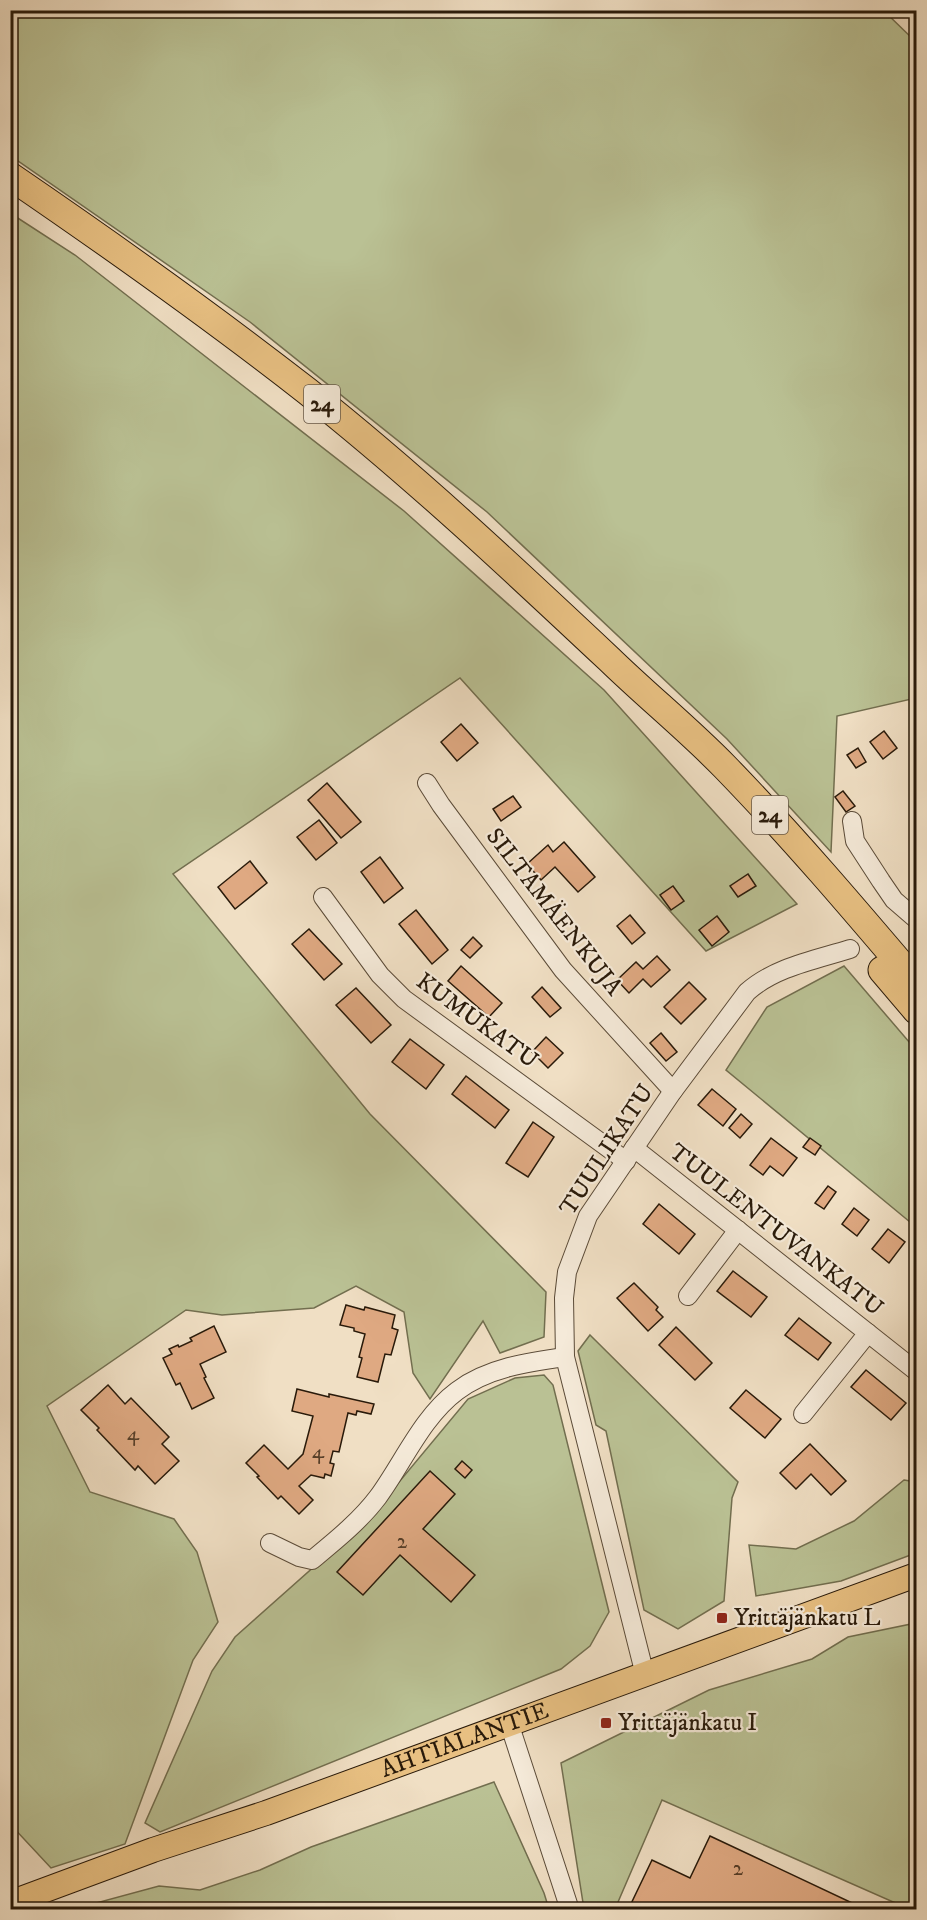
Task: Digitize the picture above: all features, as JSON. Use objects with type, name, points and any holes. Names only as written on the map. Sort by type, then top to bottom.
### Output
[{"type":"highway","name":"24","points":[[10,176],[207,314],[309,393],[445,508],[548,600],[723,765],[819,869],[916,982]]},
{"type":"highway","name":"24","points":[[611,661],[916,1010]]},
{"type":"main road","name":"AHTIALANTIE","points":[[10,1903],[153,1850],[266,1813],[916,1575]]},
{"type":"street","name":"SILTAMÄENKUJA","points":[[427,783],[562,970],[673,1091]]},
{"type":"street","points":[[852,821],[855,841],[880,881],[894,900],[916,919]]},
{"type":"street","name":"KUMUKATU","points":[[323,897],[380,975],[404,999],[630,1155]]},
{"type":"street","name":"TUULIKATU","points":[[645,1675],[565,1357],[564,1298],[567,1272],[588,1215],[673,1091],[747,992],[759,981],[776,973],[850,949]]},
{"type":"street","name":"TUULENTUVANKATU","points":[[630,1155],[738,1230],[916,1371]]},
{"type":"street","points":[[688,1296],[738,1230]]},
{"type":"street","points":[[803,1414],[868,1333]]},
{"type":"street","points":[[270,1543],[298,1557],[312,1560],[337,1539],[376,1499],[428,1423],[456,1392],[469,1383],[505,1368],[565,1357]]},
{"type":"street","points":[[509,1724],[570,1910]]},
{"type":"green space","points":[[11,10],[883,10],[916,42],[916,698],[837,716],[831,852],[727,739],[487,512],[250,322],[11,156]]},
{"type":"green space","points":[[10,213],[75,255],[404,511],[604,690],[797,904],[706,951],[460,678],[173,874],[370,1114],[546,1292],[544,1337],[500,1353],[483,1321],[430,1399],[413,1373],[404,1312],[356,1286],[314,1308],[222,1315],[186,1310],[47,1406],[90,1492],[174,1519],[197,1552],[218,1622],[193,1660],[125,1844],[51,1868],[10,1824]]},
{"type":"green space","points":[[844,966],[916,1050],[916,1227],[726,1070],[767,1007]]},
{"type":"green space","points":[[590,1335],[738,1482],[732,1498],[724,1601],[678,1629],[644,1610],[606,1431],[596,1425],[578,1351]]},
{"type":"green space","points":[[544,1375],[553,1385],[609,1612],[590,1646],[561,1669],[160,1832],[145,1823],[212,1671],[235,1637],[370,1517],[468,1399],[515,1378]]},
{"type":"green space","points":[[904,1480],[916,1482],[916,1553],[841,1581],[756,1596],[749,1545],[796,1549],[854,1521]]},
{"type":"green space","points":[[916,1623],[916,1909],[909,1909],[662,1800],[615,1909],[584,1909],[561,1763],[709,1690],[812,1659],[848,1637]]},
{"type":"green space","points":[[494,1782],[549,1909],[105,1910],[96,1903],[159,1886],[200,1890],[260,1870],[311,1847]]},
{"type":"building","points":[[461,724],[478,743],[457,761],[441,742]]},
{"type":"building","points":[[884,731],[897,748],[883,759],[870,742]]},
{"type":"building","points":[[858,748],[866,762],[856,768],[847,755]]},
{"type":"building","points":[[327,783],[361,822],[341,838],[308,800]]},
{"type":"building","points":[[843,791],[855,806],[846,812],[835,797]]},
{"type":"building","points":[[513,796],[521,807],[501,821],[493,809]]},
{"type":"building","points":[[319,820],[337,843],[316,860],[297,837]]},
{"type":"building","points":[[564,842],[595,877],[578,892],[555,867],[541,880],[527,864],[548,845],[553,852]]},
{"type":"building","points":[[380,857],[403,888],[384,903],[361,872]]},
{"type":"building","points":[[250,861],[267,883],[235,909],[218,887]]},
{"type":"building","points":[[748,874],[756,886],[738,897],[730,886]]},
{"type":"building","points":[[673,886],[684,901],[671,910],[660,895]]},
{"type":"building","points":[[416,910],[448,950],[432,964],[399,924]]},
{"type":"building","points":[[630,915],[645,933],[632,944],[617,926]]},
{"type":"building","points":[[717,916],[729,932],[712,946],[699,930]]},
{"type":"building","points":[[309,929],[342,964],[324,980],[292,944]]},
{"type":"building","points":[[473,937],[482,946],[470,958],[461,950]]},
{"type":"building","points":[[657,956],[670,970],[651,987],[643,979],[629,993],[617,980],[636,962],[643,969]]},
{"type":"building","points":[[461,966],[502,1003],[489,1017],[448,981]]},
{"type":"building","points":[[689,982],[706,999],[681,1024],[664,1007]]},
{"type":"building","points":[[542,987],[561,1008],[550,1017],[532,997]]},
{"type":"building","points":[[356,988],[391,1025],[371,1043],[336,1005]]},
{"type":"building","points":[[661,1033],[677,1052],[666,1061],[650,1043]]},
{"type":"building","points":[[546,1037],[563,1053],[548,1068],[532,1052]]},
{"type":"building","points":[[410,1039],[444,1065],[426,1089],[392,1062]]},
{"type":"building","points":[[466,1076],[509,1110],[495,1128],[452,1094]]},
{"type":"building","points":[[712,1089],[736,1109],[723,1126],[698,1105]]},
{"type":"building","points":[[741,1114],[752,1124],[740,1138],[729,1128]]},
{"type":"building","points":[[533,1122],[554,1137],[528,1177],[506,1163]]},
{"type":"building","points":[[771,1138],[797,1158],[783,1176],[770,1166],[763,1175],[750,1165]]},
{"type":"building","points":[[810,1138],[821,1146],[815,1155],[803,1147]]},
{"type":"building","points":[[828,1186],[836,1192],[824,1209],[815,1203]]},
{"type":"building","points":[[659,1204],[695,1234],[679,1254],[643,1224]]},
{"type":"building","points":[[854,1208],[869,1220],[857,1236],[842,1224]]},
{"type":"building","points":[[888,1229],[905,1242],[889,1263],[872,1249]]},
{"type":"building","points":[[733,1271],[767,1297],[751,1317],[717,1291]]},
{"type":"building","points":[[634,1283],[658,1307],[656,1310],[663,1317],[648,1331],[617,1298]]},
{"type":"building","points":[[346,1305],[364,1310],[365,1307],[395,1315],[392,1328],[398,1330],[391,1355],[385,1354],[378,1382],[357,1377],[365,1334],[354,1331],[354,1328],[340,1325]]},
{"type":"building","points":[[799,1318],[831,1343],[818,1360],[785,1335]]},
{"type":"building","points":[[214,1326],[226,1352],[200,1364],[214,1398],[192,1409],[180,1383],[176,1385],[163,1358],[172,1354],[169,1349],[192,1341],[190,1338]]},
{"type":"building","points":[[676,1327],[712,1363],[695,1380],[659,1345]]},
{"type":"building","points":[[866,1370],[906,1403],[891,1420],[851,1387]]},
{"type":"building","points":[[108,1385],[125,1404],[131,1398],[169,1437],[162,1444],[179,1461],[155,1484],[138,1466],[135,1470],[81,1410]]},
{"type":"building","points":[[297,1389],[374,1404],[371,1414],[357,1411],[356,1415],[348,1413],[339,1452],[333,1451],[330,1463],[334,1464],[331,1476],[325,1474],[324,1478],[311,1475],[299,1486],[313,1500],[299,1514],[281,1496],[278,1499],[246,1463],[264,1445],[288,1469],[303,1454],[313,1416],[292,1411]]},
{"type":"building","points":[[746,1390],[781,1419],[765,1438],[730,1408]]},
{"type":"building","points":[[810,1444],[846,1481],[831,1495],[811,1474],[796,1489],[780,1473]]},
{"type":"building","points":[[462,1461],[472,1470],[465,1478],[455,1469]]},
{"type":"building","points":[[430,1471],[455,1494],[423,1529],[475,1575],[451,1602],[400,1555],[363,1595],[337,1572]]},
{"type":"building","points":[[710,1836],[867,1910],[628,1910],[652,1860],[690,1878]]},
{"type":"place","name":"Yrittäjänkatu L","points":[[722,1618]]},
{"type":"place","name":"Yrittäjänkatu I","points":[[606,1723]]}]
